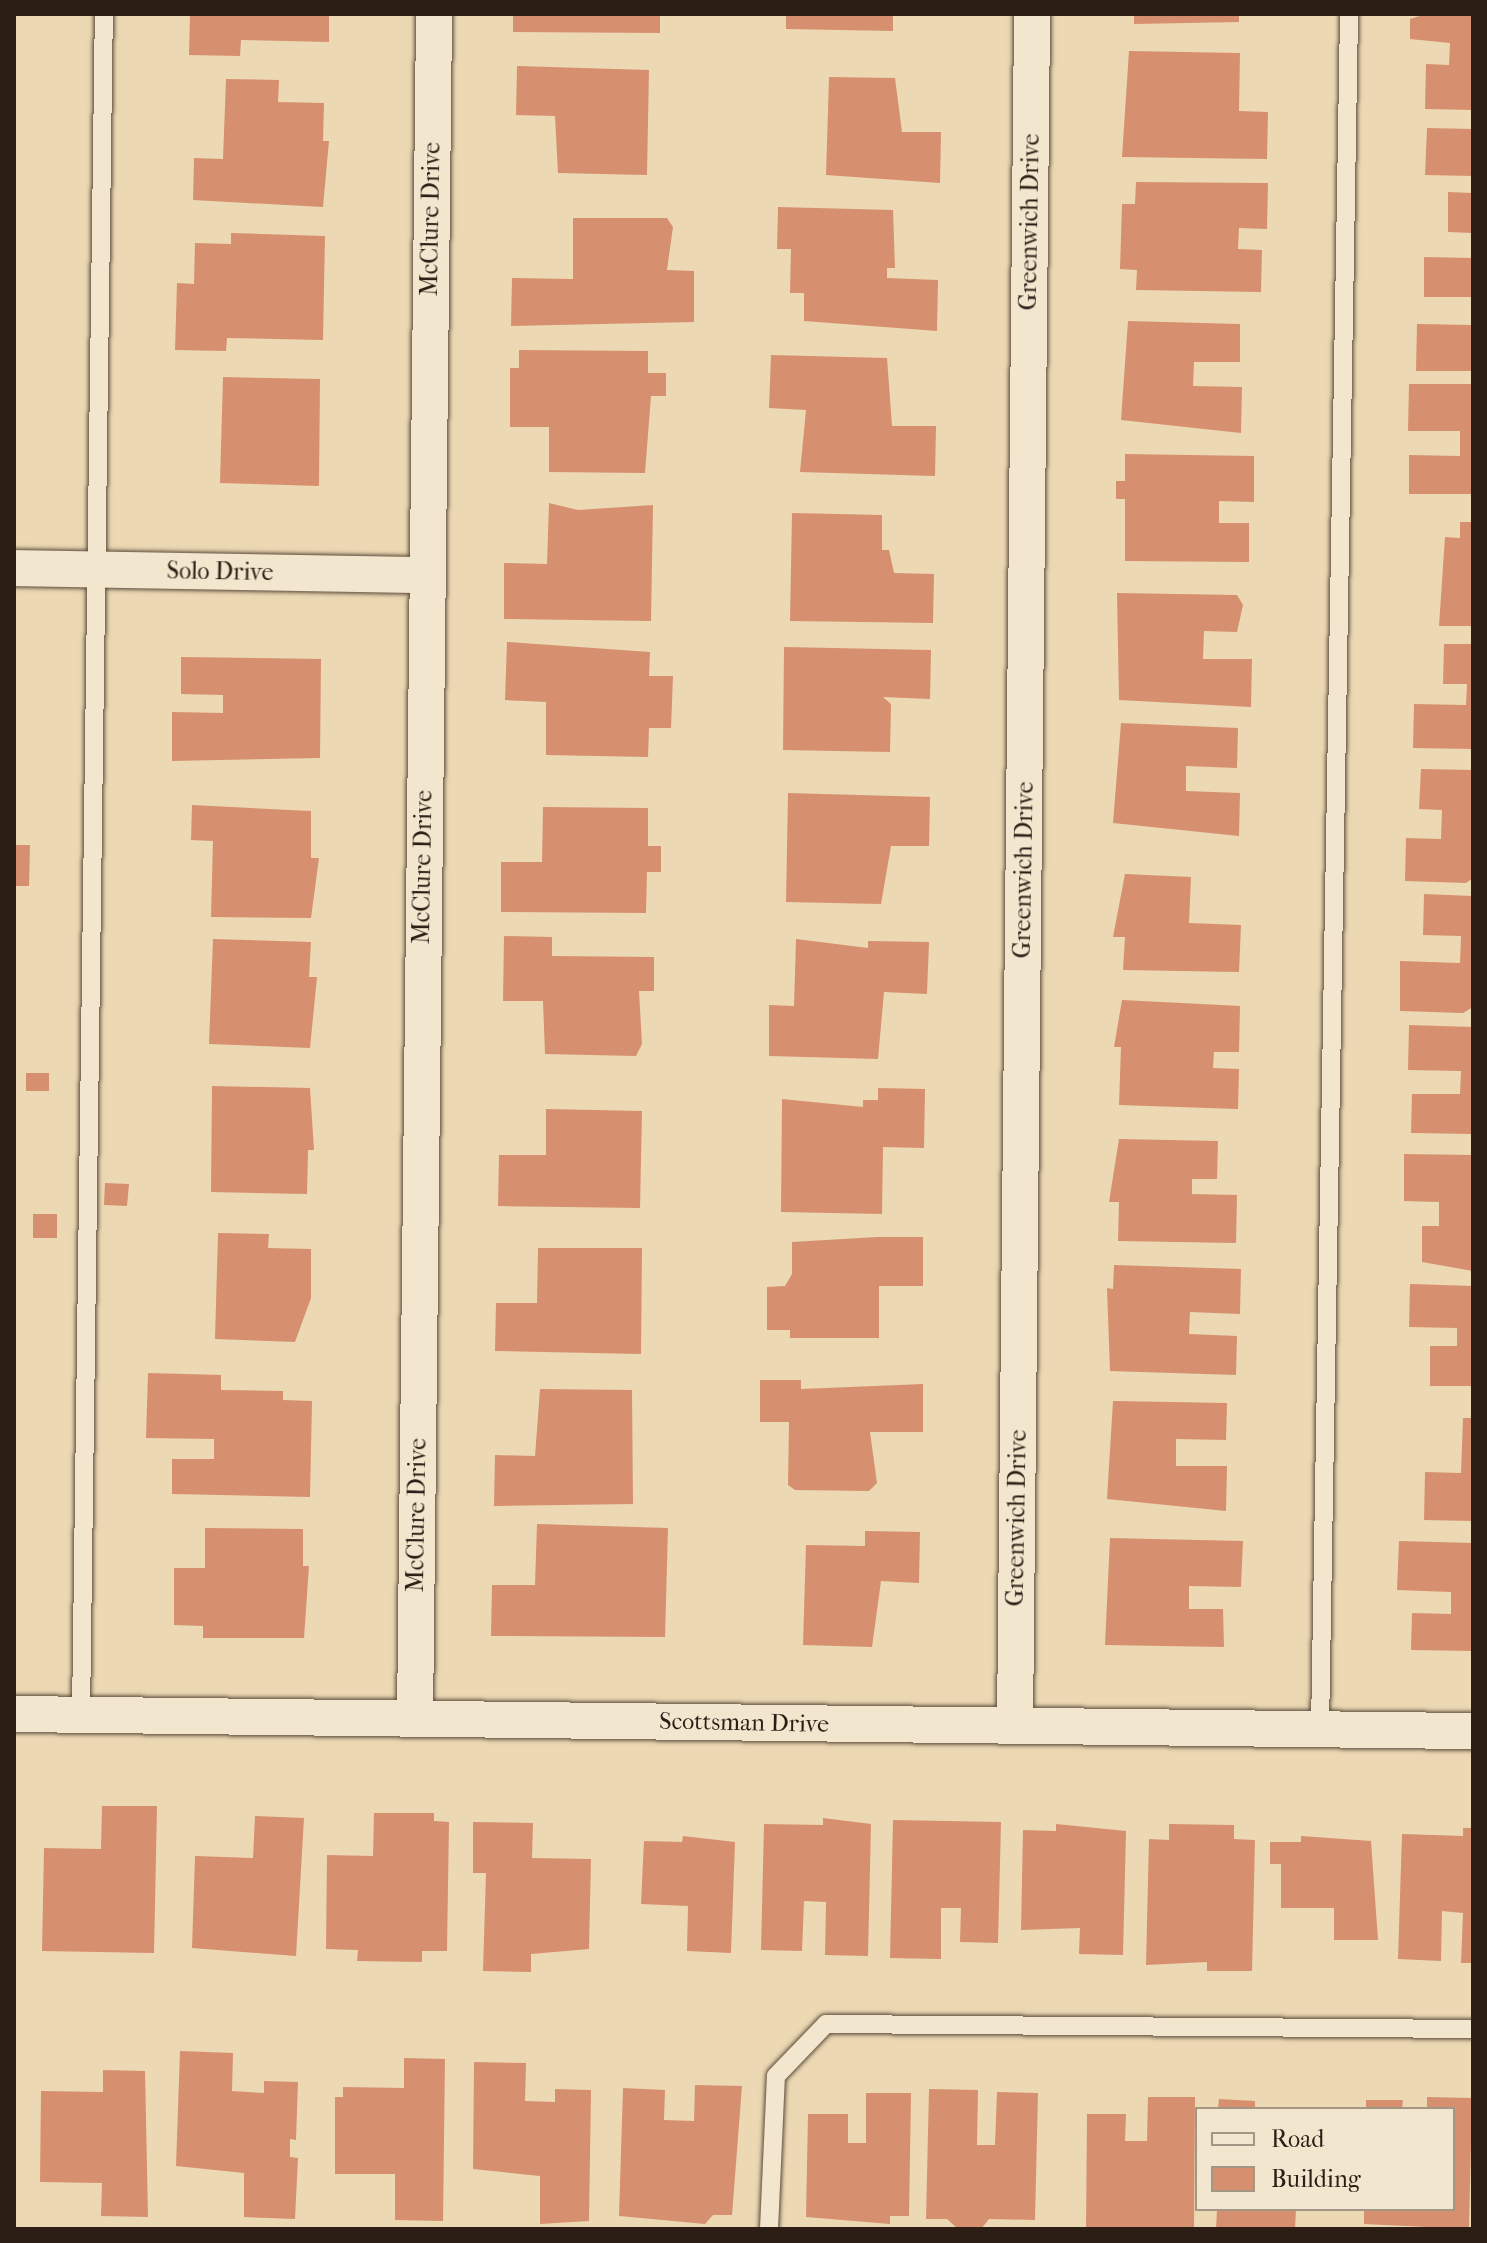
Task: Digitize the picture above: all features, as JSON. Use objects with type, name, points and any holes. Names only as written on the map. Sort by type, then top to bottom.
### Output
[{"type":"street","name":"McClure Drive","points":[[415,1719],[434,14]]},
{"type":"street","name":"Greenwich Drive","points":[[1015,1726],[1032,14]]},
{"type":"street","name":"Solo Drive","points":[[14,568],[426,575]]},
{"type":"street","name":"Scottsman Drive","points":[[14,1714],[1473,1731]]},
{"type":"lane","points":[[81,1715],[104,14]]},
{"type":"lane","points":[[1320,1729],[1349,14]]},
{"type":"lane","points":[[769,2229],[776,2076],[826,2024],[1473,2029]]},
{"type":"building","points":[[190,14],[329,14],[329,42],[241,40],[240,56],[189,55]]},
{"type":"building","points":[[513,14],[660,14],[660,33],[513,32]]},
{"type":"building","points":[[786,14],[893,14],[893,31],[786,29]]},
{"type":"building","points":[[1134,14],[1239,14],[1239,22],[1134,24]]},
{"type":"building","points":[[1426,14],[1473,14],[1473,110],[1425,109],[1426,64],[1449,65],[1450,43],[1410,39],[1410,19]]},
{"type":"building","points":[[1129,51],[1240,53],[1239,111],[1268,112],[1267,159],[1122,157]]},
{"type":"building","points":[[517,66],[649,70],[647,175],[558,173],[555,116],[516,115]]},
{"type":"building","points":[[829,77],[895,78],[902,132],[941,132],[940,183],[826,175]]},
{"type":"building","points":[[226,79],[279,80],[278,102],[324,103],[323,141],[329,141],[323,207],[193,200],[194,158],[223,159]]},
{"type":"building","points":[[1427,128],[1473,129],[1473,176],[1425,175]]},
{"type":"building","points":[[1136,182],[1268,183],[1267,229],[1239,228],[1238,249],[1262,250],[1261,292],[1136,290],[1137,270],[1120,269],[1122,204],[1135,204]]},
{"type":"building","points":[[1448,192],[1473,193],[1473,233],[1448,232]]},
{"type":"building","points":[[778,207],[893,210],[895,268],[887,268],[887,278],[938,280],[937,331],[804,321],[804,293],[790,293],[791,249],[777,249]]},
{"type":"building","points":[[573,218],[667,218],[673,227],[667,270],[694,271],[694,322],[511,326],[512,278],[573,279]]},
{"type":"building","points":[[231,233],[325,236],[323,340],[227,338],[226,351],[175,350],[177,283],[194,284],[195,243],[231,244]]},
{"type":"building","points":[[1424,257],[1473,258],[1473,297],[1424,297]]},
{"type":"building","points":[[1128,321],[1240,324],[1240,362],[1194,362],[1193,386],[1242,387],[1241,433],[1121,420]]},
{"type":"building","points":[[1417,324],[1473,325],[1473,371],[1416,371]]},
{"type":"building","points":[[519,350],[648,351],[648,373],[666,373],[666,396],[651,396],[645,473],[549,472],[549,427],[510,427],[510,368],[519,368]]},
{"type":"building","points":[[771,355],[887,358],[892,426],[936,426],[935,476],[800,472],[806,410],[769,408]]},
{"type":"building","points":[[223,377],[320,379],[319,486],[220,483]]},
{"type":"building","points":[[1409,384],[1473,384],[1473,494],[1409,494],[1409,455],[1460,456],[1460,431],[1408,431]]},
{"type":"building","points":[[1125,454],[1254,456],[1254,502],[1219,501],[1219,523],[1249,523],[1249,562],[1125,561],[1125,499],[1116,499],[1116,481],[1125,481]]},
{"type":"building","points":[[549,503],[578,510],[653,505],[651,621],[504,619],[504,563],[547,564]]},
{"type":"building","points":[[792,513],[882,515],[882,550],[889,550],[894,573],[934,574],[933,623],[790,621]]},
{"type":"building","points":[[1460,522],[1473,522],[1473,626],[1439,626],[1445,537],[1460,538]]},
{"type":"building","points":[[1117,593],[1237,595],[1243,605],[1237,632],[1204,631],[1203,659],[1252,659],[1251,707],[1119,700]]},
{"type":"building","points":[[507,642],[650,652],[649,676],[673,676],[671,728],[649,728],[648,757],[546,755],[546,702],[505,700]]},
{"type":"building","points":[[1444,644],[1473,644],[1473,749],[1413,748],[1414,704],[1466,705],[1467,684],[1443,684]]},
{"type":"building","points":[[784,647],[931,650],[930,699],[883,697],[891,704],[890,752],[783,750]]},
{"type":"building","points":[[181,657],[321,659],[320,758],[172,761],[172,712],[223,713],[223,695],[181,694]]},
{"type":"building","points":[[1121,723],[1238,728],[1237,768],[1186,766],[1186,791],[1240,793],[1239,836],[1113,823]]},
{"type":"building","points":[[1421,769],[1473,770],[1473,878],[1466,883],[1405,881],[1406,838],[1441,839],[1442,810],[1419,809]]},
{"type":"building","points":[[788,793],[930,797],[929,846],[891,846],[881,904],[786,902]]},
{"type":"building","points":[[192,805],[311,811],[311,858],[319,858],[311,918],[211,917],[213,841],[191,840]]},
{"type":"building","points":[[543,807],[648,808],[648,846],[661,846],[661,872],[647,872],[646,913],[501,912],[501,862],[542,862]]},
{"type":"building","points":[[14,845],[30,845],[29,886],[14,886]]},
{"type":"building","points":[[1125,874],[1191,877],[1189,923],[1241,925],[1239,972],[1123,970],[1125,937],[1113,937]]},
{"type":"building","points":[[1424,894],[1473,896],[1473,1007],[1463,1013],[1400,1011],[1400,961],[1460,963],[1461,936],[1423,935]]},
{"type":"building","points":[[504,936],[552,937],[552,956],[654,957],[654,991],[639,991],[642,1044],[636,1056],[545,1054],[543,1001],[503,1001]]},
{"type":"building","points":[[213,939],[311,942],[309,977],[317,977],[310,1048],[209,1044]]},
{"type":"building","points":[[796,939],[868,948],[868,941],[929,942],[927,994],[884,992],[878,1059],[769,1056],[769,1005],[794,1006]]},
{"type":"building","points":[[1122,1000],[1240,1006],[1239,1052],[1214,1052],[1213,1068],[1239,1069],[1238,1109],[1119,1105],[1121,1047],[1114,1047]]},
{"type":"building","points":[[1409,1025],[1473,1027],[1473,1134],[1411,1133],[1412,1094],[1460,1094],[1461,1071],[1408,1070]]},
{"type":"building","points":[[26,1073],[49,1073],[49,1091],[26,1091]]},
{"type":"building","points":[[212,1086],[310,1088],[314,1150],[308,1150],[307,1194],[211,1192]]},
{"type":"building","points":[[878,1088],[925,1089],[924,1148],[883,1147],[882,1214],[781,1212],[782,1099],[863,1107],[863,1100],[878,1100]]},
{"type":"building","points":[[546,1109],[642,1111],[640,1208],[498,1206],[499,1155],[546,1155]]},
{"type":"building","points":[[1119,1139],[1218,1141],[1217,1179],[1192,1179],[1192,1194],[1237,1195],[1236,1243],[1118,1241],[1119,1202],[1109,1202]]},
{"type":"building","points":[[1404,1154],[1473,1155],[1473,1271],[1422,1262],[1422,1226],[1439,1226],[1439,1202],[1404,1201]]},
{"type":"building","points":[[105,1183],[129,1184],[127,1206],[104,1205]]},
{"type":"building","points":[[33,1214],[57,1214],[57,1238],[33,1238]]},
{"type":"building","points":[[218,1233],[269,1234],[268,1248],[311,1249],[311,1298],[295,1342],[215,1339]]},
{"type":"building","points":[[923,1237],[923,1286],[879,1286],[879,1338],[790,1338],[790,1330],[767,1330],[767,1287],[785,1286],[792,1274],[792,1242]]},
{"type":"building","points":[[538,1248],[642,1248],[641,1354],[495,1351],[496,1303],[537,1303]]},
{"type":"building","points":[[1114,1265],[1241,1269],[1240,1314],[1190,1312],[1189,1334],[1237,1336],[1236,1375],[1110,1371],[1107,1288],[1113,1289]]},
{"type":"building","points":[[1410,1284],[1473,1286],[1473,1386],[1430,1386],[1430,1346],[1457,1346],[1457,1328],[1409,1327]]},
{"type":"building","points":[[148,1373],[221,1375],[221,1390],[283,1391],[283,1400],[312,1401],[310,1497],[172,1494],[172,1459],[214,1459],[214,1439],[146,1438]]},
{"type":"building","points":[[760,1380],[801,1380],[801,1389],[923,1384],[923,1432],[870,1432],[877,1483],[869,1491],[795,1490],[788,1485],[789,1422],[760,1422]]},
{"type":"building","points":[[540,1389],[632,1390],[633,1504],[494,1506],[495,1455],[535,1456]]},
{"type":"building","points":[[1113,1401],[1227,1403],[1226,1440],[1176,1439],[1176,1466],[1227,1466],[1226,1511],[1107,1499]]},
{"type":"building","points":[[1463,1418],[1473,1418],[1473,1521],[1424,1520],[1425,1472],[1461,1473]]},
{"type":"building","points":[[537,1524],[668,1528],[665,1637],[491,1636],[492,1585],[535,1585]]},
{"type":"building","points":[[205,1528],[303,1529],[303,1566],[309,1566],[304,1638],[203,1638],[203,1626],[174,1625],[174,1568],[205,1568]]},
{"type":"building","points":[[865,1531],[920,1532],[919,1583],[881,1581],[872,1647],[803,1645],[806,1545],[865,1546]]},
{"type":"building","points":[[1110,1538],[1243,1541],[1241,1587],[1189,1586],[1189,1609],[1223,1609],[1224,1647],[1105,1645]]},
{"type":"building","points":[[1399,1541],[1473,1543],[1473,1651],[1411,1650],[1412,1613],[1451,1614],[1451,1592],[1397,1590]]},
{"type":"building","points":[[102,1806],[157,1806],[154,1953],[42,1951],[44,1848],[101,1849]]},
{"type":"building","points":[[374,1813],[434,1813],[434,1821],[449,1822],[447,1951],[422,1951],[422,1962],[357,1961],[358,1950],[326,1949],[327,1855],[373,1856]]},
{"type":"building","points":[[255,1816],[304,1818],[296,1956],[192,1948],[195,1856],[253,1858]]},
{"type":"building","points":[[823,1818],[871,1824],[868,1956],[825,1955],[826,1902],[804,1901],[802,1951],[761,1950],[764,1824],[823,1825]]},
{"type":"building","points":[[893,1820],[1001,1822],[998,1943],[960,1942],[961,1908],[941,1908],[941,1959],[890,1958]]},
{"type":"building","points":[[473,1822],[533,1823],[532,1858],[591,1859],[589,1949],[531,1954],[531,1972],[483,1971],[486,1873],[473,1873]]},
{"type":"building","points":[[1056,1824],[1126,1831],[1123,1955],[1079,1954],[1080,1928],[1021,1930],[1023,1830],[1056,1831]]},
{"type":"building","points":[[1169,1824],[1234,1825],[1234,1839],[1255,1840],[1252,1971],[1207,1971],[1207,1962],[1146,1965],[1149,1839],[1169,1840]]},
{"type":"building","points":[[1463,1828],[1473,1828],[1473,1963],[1461,1963],[1463,1913],[1442,1911],[1441,1961],[1398,1959],[1402,1834],[1463,1836]]},
{"type":"building","points":[[683,1836],[735,1842],[731,1953],[687,1951],[688,1906],[641,1904],[644,1841],[682,1842]]},
{"type":"building","points":[[1301,1836],[1371,1841],[1378,1940],[1334,1940],[1334,1908],[1281,1908],[1281,1864],[1270,1864],[1270,1842],[1301,1842]]},
{"type":"building","points":[[180,2051],[233,2053],[232,2091],[264,2093],[264,2081],[298,2082],[296,2140],[290,2139],[290,2157],[298,2158],[295,2219],[244,2217],[244,2173],[176,2166]]},
{"type":"building","points":[[404,2058],[445,2059],[443,2221],[395,2220],[395,2174],[335,2174],[335,2097],[343,2097],[343,2087],[404,2088]]},
{"type":"building","points":[[474,2062],[526,2063],[525,2101],[555,2102],[555,2089],[591,2090],[589,2221],[540,2224],[540,2176],[473,2169]]},
{"type":"building","points":[[103,2070],[145,2071],[148,2217],[101,2216],[102,2183],[40,2182],[41,2091],[103,2092]]},
{"type":"building","points":[[695,2085],[742,2086],[732,2215],[713,2215],[705,2224],[619,2216],[623,2088],[665,2090],[664,2120],[694,2121]]},
{"type":"building","points":[[929,2089],[978,2090],[977,2145],[995,2145],[997,2092],[1038,2093],[1035,2220],[989,2219],[981,2229],[958,2229],[947,2219],[926,2219]]},
{"type":"building","points":[[866,2093],[911,2093],[909,2216],[890,2216],[890,2224],[806,2217],[808,2114],[848,2114],[848,2143],[866,2143]]},
{"type":"building","points":[[1148,2097],[1195,2097],[1194,2229],[1086,2229],[1087,2114],[1126,2114],[1125,2141],[1147,2141]]},
{"type":"building","points":[[1427,2097],[1472,2098],[1469,2229],[1364,2224],[1364,2211],[1455,2211],[1455,2107],[1427,2107]]},
{"type":"building","points":[[1219,2099],[1255,2101],[1255,2107],[1218,2107]]},
{"type":"building","points":[[1366,2100],[1403,2100],[1402,2107],[1366,2107]]},
{"type":"building","points":[[1217,2211],[1296,2211],[1295,2229],[1216,2229]]}]
